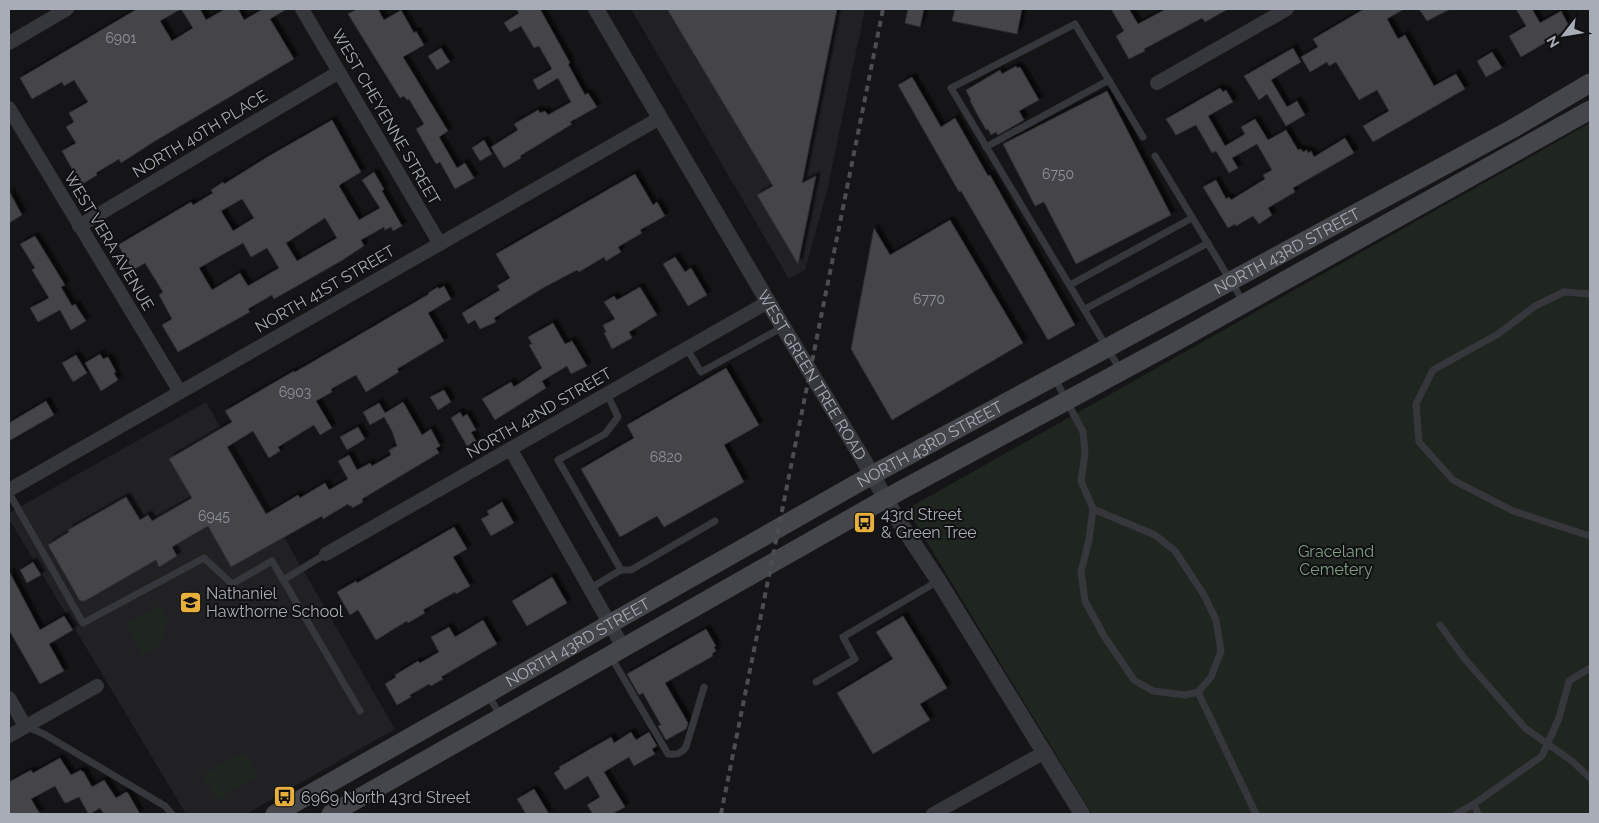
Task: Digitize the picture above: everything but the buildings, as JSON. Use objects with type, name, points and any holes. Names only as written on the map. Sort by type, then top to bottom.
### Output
[{"type":"main road","name":"NORTH 43RD STREET","points":[[332,814],[885,499],[1244,303],[1517,138],[1590,83]]},
{"type":"main road","name":"NORTH 43RD STREET","points":[[275,814],[872,475],[1231,281],[1517,138],[1590,110]]},
{"type":"street","points":[[9,43],[67,9]]},
{"type":"street","name":"WEST CHEYENNE STREET","points":[[302,9],[440,244]]},
{"type":"street","name":"WEST GREEN TREE ROAD","points":[[596,9],[885,499],[938,580],[1082,814]]},
{"type":"street","points":[[1157,83],[1287,9]]},
{"type":"street","name":"NORTH 40TH PLACE","points":[[79,226],[339,72]]},
{"type":"street","name":"WEST VERA AVENUE","points":[[9,108],[180,392]]},
{"type":"street","name":"NORTH 41ST STREET","points":[[9,492],[180,392],[660,118]]},
{"type":"street","name":"NORTH 42ND STREET","points":[[326,554],[768,302]]},
{"type":"street","points":[[510,450],[610,625],[616,651]]},
{"type":"street","points":[[9,736],[97,686]]},
{"type":"street","points":[[9,698],[25,726]]},
{"type":"street","points":[[933,814],[1045,752]]},
{"type":"lane","points":[[1121,371],[951,88],[1075,24],[1143,137]]},
{"type":"lane","points":[[986,147],[1109,80]]},
{"type":"lane","points":[[1155,156],[1244,303]]},
{"type":"lane","points":[[1070,285],[1192,218]]},
{"type":"lane","points":[[1085,309],[1208,244]]},
{"type":"lane","points":[[1590,294],[1564,292],[1535,306],[1498,334],[1433,370],[1416,404],[1419,442],[1453,480],[1513,511],[1590,536]]},
{"type":"lane","points":[[687,349],[701,372],[783,327]]},
{"type":"lane","points":[[1054,377],[1083,432],[1085,453],[1081,481],[1093,509],[1089,540],[1080,572],[1085,601],[1104,636],[1134,680],[1153,692],[1185,695],[1198,692],[1211,676],[1221,651],[1216,620],[1204,595],[1175,552],[1155,535],[1093,509]]},
{"type":"lane","points":[[607,394],[618,417],[605,434],[558,460],[621,570]]},
{"type":"lane","points":[[9,492],[83,623],[204,558],[232,584],[272,561],[360,711]]},
{"type":"lane","points":[[589,589],[621,570],[631,570],[715,521]]},
{"type":"lane","points":[[283,580],[326,554]]},
{"type":"lane","points":[[816,682],[855,659],[842,637],[938,580]]},
{"type":"lane","points":[[1440,625],[1464,658],[1524,728],[1572,761],[1590,778]]},
{"type":"lane","points":[[616,651],[668,754],[682,752],[686,747],[704,687]]},
{"type":"lane","points":[[1456,814],[1474,804],[1542,756],[1559,718],[1569,682],[1590,668]]},
{"type":"lane","points":[[1198,692],[1256,814]]},
{"type":"lane","points":[[488,694],[501,717]]},
{"type":"lane","points":[[25,726],[44,734],[165,806],[172,814]]},
{"type":"lane","points":[[1474,804],[1478,814]]},
{"type":"shaded area","points":[[631,9],[865,9],[827,191],[805,270],[789,279]]},
{"type":"shaded area","name":"Nathaniel Hawthorne School","points":[[206,402],[395,729],[246,814],[186,814],[9,519],[9,513]]},
{"type":"green space","name":"Graceland Cemetery","points":[[1590,123],[1590,814],[1092,814],[907,509]]},
{"type":"green space","points":[[159,605],[168,622],[158,646],[141,655],[126,624]]},
{"type":"green space","points":[[244,752],[258,776],[217,800],[203,775]]},
{"type":"railway","points":[[721,814],[883,9]]},
{"type":"place","name":"43rd Street & Green Tree","points":[[865,523]]},
{"type":"place","name":"Nathaniel Hawthorne School","points":[[190,602]]},
{"type":"place","name":"6969 North 43rd Street","points":[[285,797]]}]
